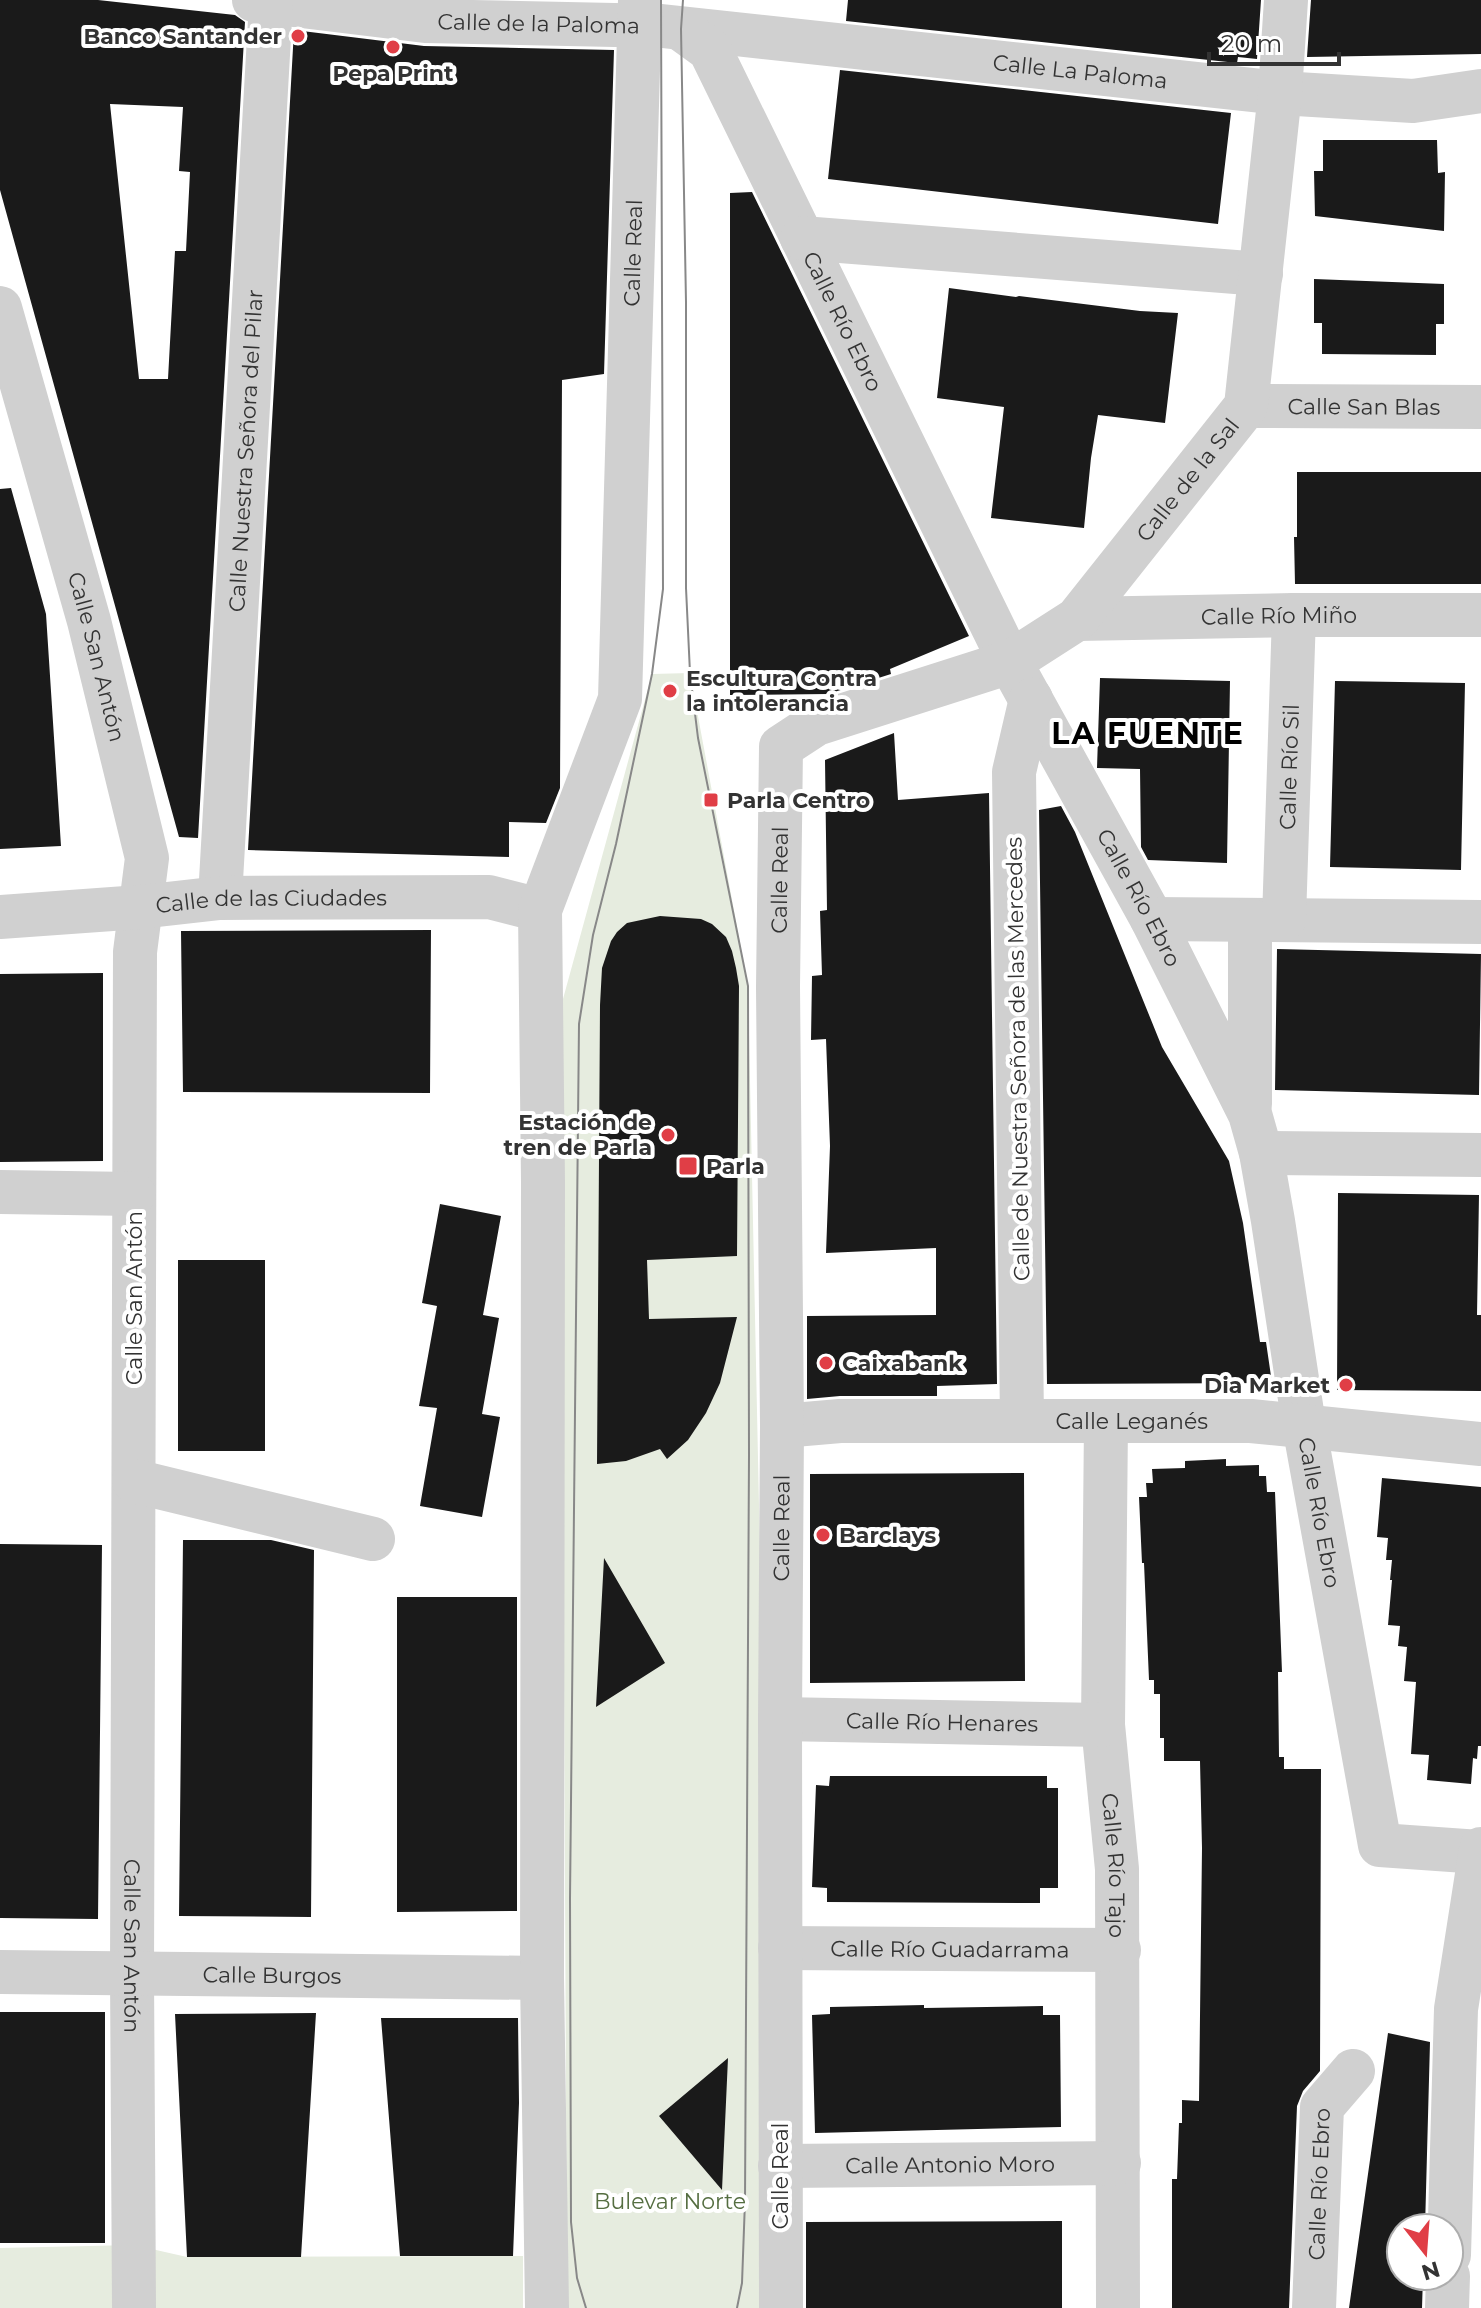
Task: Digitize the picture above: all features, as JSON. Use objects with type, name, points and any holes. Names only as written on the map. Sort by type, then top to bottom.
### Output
[{"type":"street","name":"Calle de la Sal","points":[[781,747],[816,724],[1021,680],[1077,619],[1246,406],[1280,93],[1286,0]]},
{"type":"street","name":"Calle de la Paloma","points":[[262,1],[653,18]]},
{"type":"street","name":"Calle Nuestra Señora del Pilar","points":[[220,898],[262,1]]},
{"type":"street","name":"Calle La Paloma","points":[[653,18],[1280,93],[1413,101],[1481,91]]},
{"type":"street","name":"Calle Río Ebro","points":[[653,18],[710,50],[1021,680],[1152,919],[1256,1133],[1304,1425],[1380,1845],[1480,1851]]},
{"type":"street","name":"Calle Real","points":[[540,910],[620,699],[653,18]]},
{"type":"street","points":[[802,238],[1261,274]]},
{"type":"street","name":"Calle San Antón","points":[[0,308],[89,621],[147,858],[135,952],[134,2308]]},
{"type":"street","name":"Calle San Blas","points":[[1246,406],[1481,407]]},
{"type":"street","name":"Calle Río Sil","points":[[1256,1133],[1267,920],[1294,615]]},
{"type":"street","name":"Calle Río Miño","points":[[1077,619],[1481,615]]},
{"type":"street","name":"Calle de Nuestra Señora de las Mercedes","points":[[1021,680],[1014,772],[1022,1420]]},
{"type":"street","name":"Calle Real","points":[[781,747],[778,987],[782,1426],[781,2308]]},
{"type":"street","name":"Calle de las Ciudades","points":[[0,917],[220,898],[489,897],[540,910]]},
{"type":"street","points":[[540,910],[543,1182],[542,1978],[547,2308]]},
{"type":"street","points":[[1152,919],[1481,922]]},
{"type":"street","points":[[1256,1133],[1481,1155]]},
{"type":"street","points":[[0,1192],[134,1194]]},
{"type":"street","name":"Calle Leganés","points":[[782,1426],[840,1421],[1251,1421],[1481,1444]]},
{"type":"street","name":"Calle Río Tajo","points":[[1106,1422],[1103,1725],[1117,1869],[1118,2308]]},
{"type":"street","points":[[134,1481],[373,1539]]},
{"type":"street","name":"Calle Río Henares","points":[[780,1719],[1103,1725]]},
{"type":"street","points":[[1450,2212],[1456,2009],[1480,1851]]},
{"type":"street","name":"Calle Río Guadarrama","points":[[780,1948],[1119,1950]]},
{"type":"street","name":"Calle Burgos","points":[[0,1972],[542,1978]]},
{"type":"street","name":"Calle Río Ebro","points":[[1314,2308],[1322,2107],[1353,2071]]},
{"type":"street","name":"Calle Antonio Moro","points":[[780,2166],[1119,2163]]},
{"type":"green space","name":"Bulevar Norte","points":[[690,673],[748,986],[776,2308],[567,2308],[563,999],[652,674]]},
{"type":"green space","points":[[134,2245],[187,2257],[523,2256],[523,2308],[0,2308],[0,2248]]},
{"type":"building","points":[[0,0],[98,0],[235,15],[245,22],[198,838],[179,837],[0,190]],"holes":[[[110,104],[183,107],[179,171],[190,172],[186,251],[175,251],[168,379],[139,379]]]},
{"type":"building","points":[[848,0],[1261,0],[1257,59],[1238,57],[1237,63],[846,21]]},
{"type":"building","points":[[1311,0],[1481,0],[1481,54],[1307,57]]},
{"type":"building","points":[[294,30],[424,46],[614,50],[604,374],[562,380],[560,788],[546,823],[509,822],[509,857],[248,850]]},
{"type":"building","points":[[840,70],[1231,113],[1218,224],[828,179]]},
{"type":"building","points":[[1323,140],[1437,140],[1438,173],[1445,172],[1444,231],[1315,216],[1314,171],[1323,171]]},
{"type":"building","points":[[752,192],[969,636],[890,669],[891,674],[828,694],[730,695],[730,193]]},
{"type":"building","points":[[1314,279],[1444,284],[1444,324],[1436,324],[1436,355],[1322,354],[1322,323],[1314,323]]},
{"type":"building","points":[[949,288],[1178,313],[1165,423],[1098,415],[1084,528],[991,518],[1004,407],[937,398]]},
{"type":"building","points":[[1297,472],[1481,472],[1481,584],[1295,584]]},
{"type":"building","points":[[11,488],[46,614],[61,846],[0,849],[0,489]]},
{"type":"building","points":[[1100,678],[1230,681],[1227,863],[1148,860],[1141,847],[1140,769],[1097,768]]},
{"type":"building","points":[[1335,681],[1465,683],[1461,870],[1330,867]]},
{"type":"building","points":[[894,733],[898,800],[989,793],[997,1384],[937,1386],[937,1396],[807,1399],[807,1316],[936,1315],[936,1248],[826,1253],[830,1146],[826,1039],[811,1040],[812,976],[822,975],[820,911],[827,910],[825,760]]},
{"type":"building","points":[[1061,806],[1075,832],[1162,1047],[1229,1161],[1243,1223],[1260,1342],[1266,1342],[1272,1383],[1047,1384],[1039,810]]},
{"type":"building","name":"Estación de tren de Parla","points":[[660,916],[701,919],[712,924],[726,937],[736,968],[739,986],[737,1256],[647,1260],[649,1319],[737,1317],[720,1383],[706,1413],[688,1440],[667,1459],[660,1449],[626,1461],[597,1464],[602,968],[611,941],[627,923]]},
{"type":"building","points":[[431,930],[430,1093],[183,1092],[181,931]]},
{"type":"building","points":[[1277,949],[1481,954],[1479,1095],[1275,1090]]},
{"type":"building","points":[[103,973],[103,1161],[0,1162],[0,974]]},
{"type":"building","points":[[1338,1193],[1479,1195],[1477,1315],[1481,1315],[1481,1391],[1337,1390]]},
{"type":"building","points":[[440,1204],[501,1216],[483,1315],[499,1318],[482,1414],[500,1417],[482,1517],[420,1506],[437,1408],[419,1406],[437,1306],[422,1303]]},
{"type":"building","points":[[178,1260],[265,1260],[265,1451],[178,1451]]},
{"type":"building","points":[[1226,1459],[1226,1466],[1259,1465],[1259,1476],[1266,1476],[1267,1492],[1275,1492],[1282,1672],[1278,1672],[1279,1757],[1284,1757],[1284,1769],[1321,1769],[1320,2071],[1303,2091],[1297,2106],[1289,2308],[1172,2308],[1172,2179],[1177,2179],[1182,2100],[1199,2101],[1200,1761],[1164,1761],[1164,1738],[1160,1738],[1160,1694],[1154,1694],[1154,1680],[1149,1680],[1139,1497],[1147,1497],[1146,1483],[1153,1483],[1152,1469],[1185,1468],[1185,1461]]},
{"type":"building","points":[[1024,1473],[1025,1681],[810,1683],[810,1474]]},
{"type":"building","points":[[1382,1478],[1481,1487],[1481,1746],[1478,1746],[1477,1759],[1473,1758],[1471,1784],[1427,1780],[1429,1755],[1411,1754],[1416,1682],[1404,1681],[1407,1647],[1398,1646],[1400,1626],[1388,1625],[1392,1560],[1386,1560],[1388,1538],[1377,1537]]},
{"type":"building","points":[[183,1540],[271,1540],[314,1550],[311,1917],[179,1916]]},
{"type":"building","points":[[0,1544],[102,1545],[98,1919],[0,1918]]},
{"type":"building","points":[[604,1558],[665,1663],[596,1707]]},
{"type":"building","points":[[397,1597],[517,1597],[517,1911],[397,1912]]},
{"type":"building","points":[[830,1776],[1047,1776],[1047,1788],[1058,1788],[1058,1888],[1040,1888],[1040,1903],[827,1902],[827,1888],[812,1887],[816,1785],[829,1786]]},
{"type":"building","points":[[924,2005],[924,2008],[1043,2006],[1043,2015],[1060,2015],[1061,2127],[815,2133],[812,2015],[830,2014],[830,2007]]},
{"type":"building","points":[[0,2012],[105,2012],[105,2243],[0,2243]]},
{"type":"building","points":[[316,2013],[301,2257],[187,2257],[175,2014]]},
{"type":"building","points":[[381,2018],[518,2018],[519,2103],[513,2256],[400,2256]]},
{"type":"building","points":[[1388,2033],[1430,2042],[1425,2212],[1385,2212],[1385,2292],[1422,2292],[1422,2308],[1349,2308]]},
{"type":"building","points":[[728,2058],[722,2190],[659,2116]]},
{"type":"building","points":[[1062,2221],[1062,2308],[806,2308],[806,2222]]},
{"type":"tram line","points":[[586,2308],[577,2278],[571,2222],[570,1899],[579,1024],[593,935],[652,674],[663,589],[661,0]]},
{"type":"tram line","points":[[683,0],[686,588],[690,673],[698,738],[748,986],[745,2201],[742,2283],[737,2308]]},
{"type":"place","name":"Banco Santander","points":[[298,36]]},
{"type":"place","name":"Pepa Print","points":[[393,47]]},
{"type":"place","name":"Escultura Contra la intolerancia","points":[[670,691]]},
{"type":"place","name":"Parla Centro","points":[[711,800]]},
{"type":"place","name":"Estación de tren de Parla","points":[[668,1135]]},
{"type":"place","name":"Parla","points":[[688,1166]]},
{"type":"place","name":"Caixabank","points":[[826,1363]]},
{"type":"place","name":"Dia Market","points":[[1346,1385]]},
{"type":"place","name":"Barclays","points":[[823,1535]]},
{"type":"district","name":"LA FUENTE","points":[[1148,733]]}]
